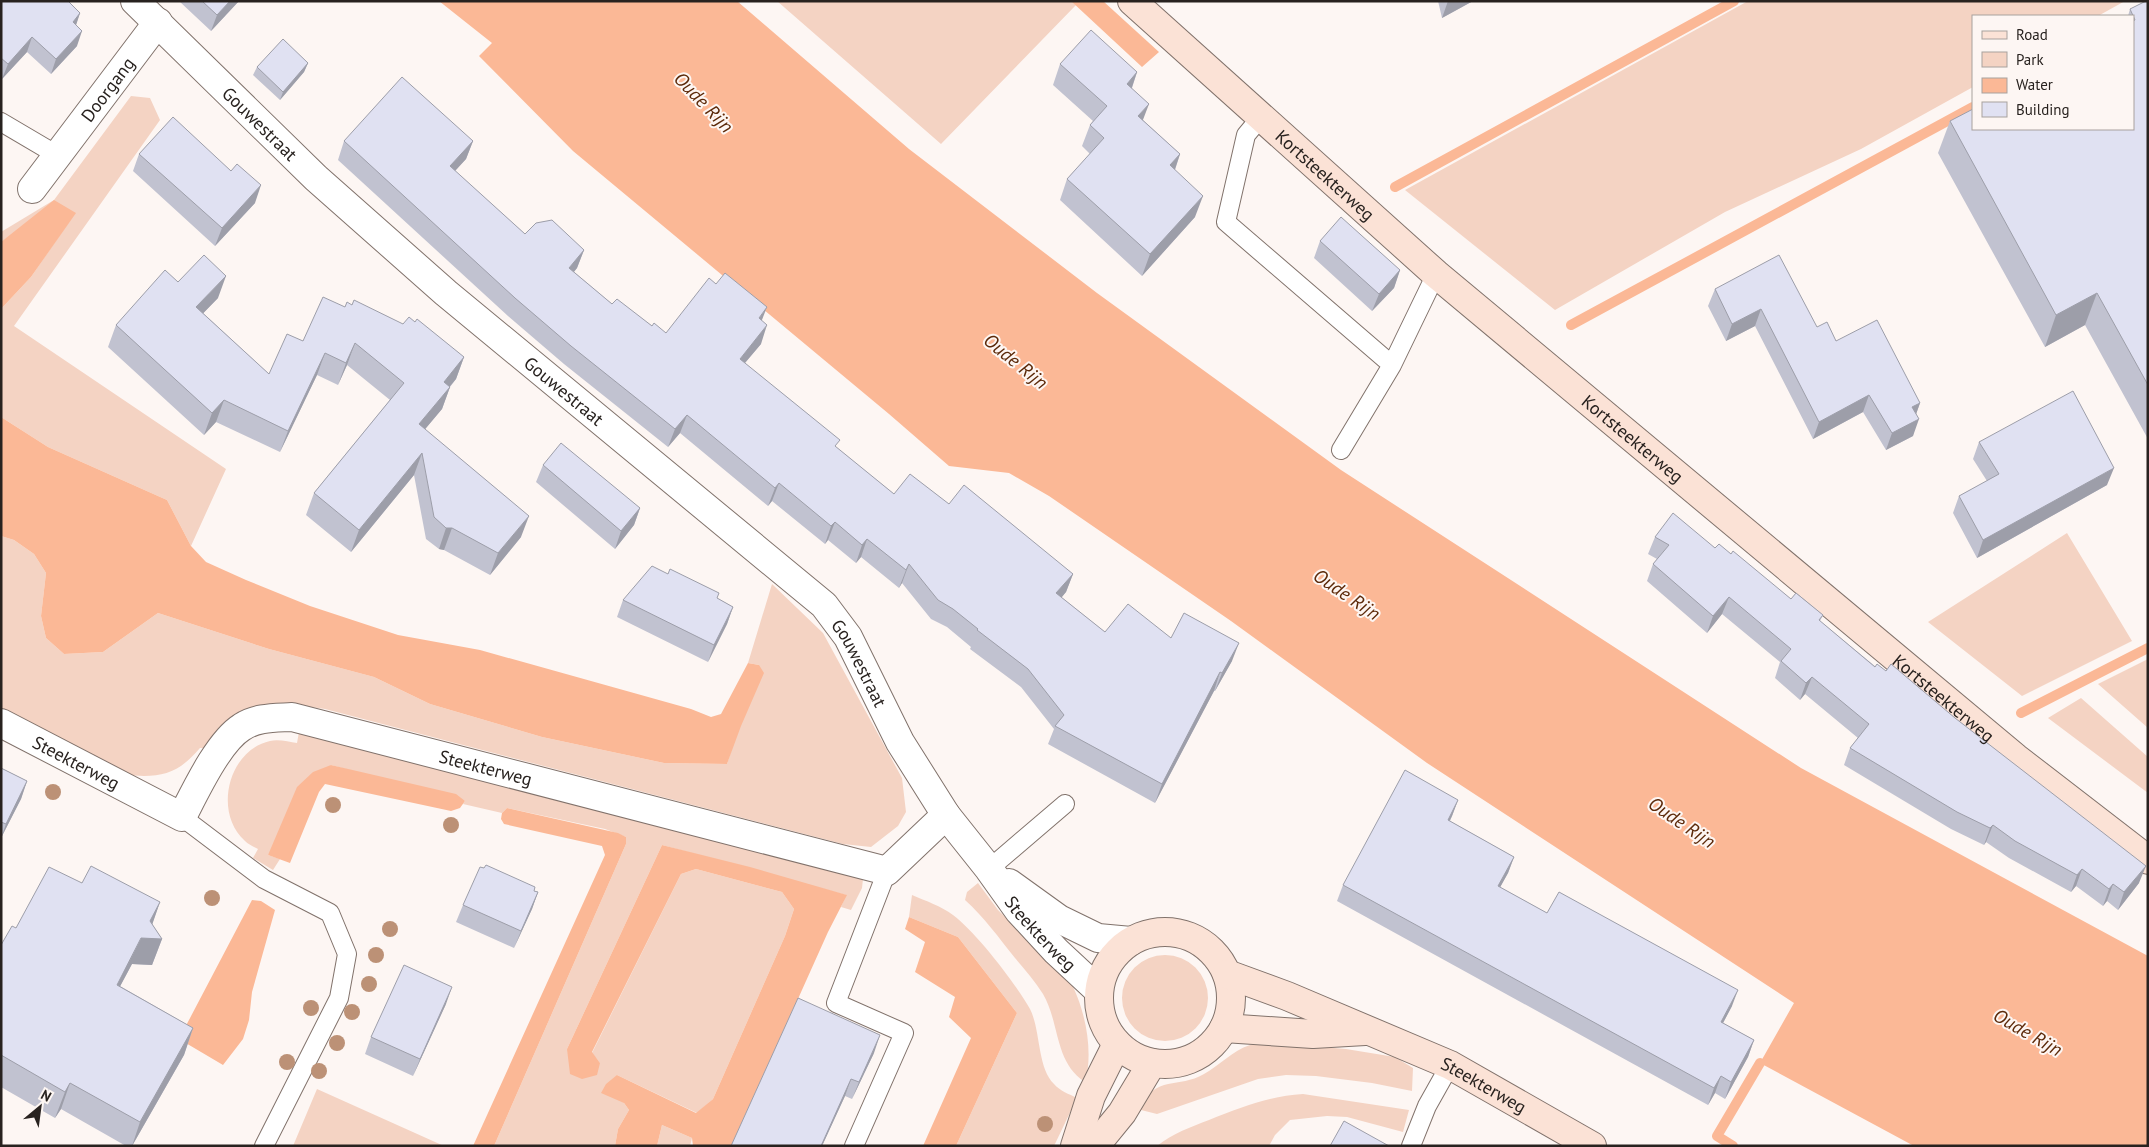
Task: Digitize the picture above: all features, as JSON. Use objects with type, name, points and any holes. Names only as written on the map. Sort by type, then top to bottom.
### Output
[{"type":"street","name":"Gouwestraat","points":[[135,1],[316,178],[446,293],[824,605],[848,637],[900,742],[946,815]]},
{"type":"street","name":"Kortsteekterweg","points":[[1132,1],[1436,274],[2008,751],[2148,860]]},
{"type":"street","name":"Doorgang","points":[[32,189],[158,22]]},
{"type":"street","name":"Steekterweg","points":[[1,723],[182,817],[226,742],[242,727],[262,719],[292,717],[887,871]]},
{"type":"street","name":"Steekterweg","points":[[946,815],[989,869],[1019,911],[1056,952],[1099,991]]},
{"type":"street","points":[[887,871],[946,815]]},
{"type":"street","name":"Steekterweg","points":[[989,869],[1059,919],[1098,938],[1131,941]]},
{"type":"street","points":[[1168,932],[1187,936],[1204,945],[1218,958],[1227,974],[1231,1002],[1224,1028],[1215,1042],[1186,1061],[1169,1064],[1152,1063],[1133,1056],[1118,1044],[1107,1028],[1100,1010],[1099,991],[1105,971],[1116,954],[1131,941],[1149,934],[1168,932]]},
{"type":"street","name":"Steekterweg","points":[[1227,974],[1372,1030],[1450,1065],[1589,1145]]},
{"type":"street","name":"Steekterweg","points":[[1224,1028],[1313,1034],[1372,1030]]},
{"type":"street","points":[[1075,1146],[1091,1096],[1118,1044]]},
{"type":"street","points":[[1095,1146],[1122,1113],[1152,1063]]},
{"type":"lane","points":[[1261,117],[1246,135],[1226,222],[1392,365]]},
{"type":"lane","points":[[1,122],[57,156]]},
{"type":"lane","points":[[1341,450],[1392,365],[1436,274]]},
{"type":"lane","points":[[989,869],[1065,804]]},
{"type":"lane","points":[[182,817],[264,879],[330,913],[347,954],[338,998],[264,1146]]},
{"type":"lane","points":[[854,1146],[904,1033],[836,1003],[887,871]]},
{"type":"lane","points":[[1411,1146],[1427,1106],[1450,1065]]},
{"type":"green space","points":[[777,1],[1073,1],[1076,5],[941,144]]},
{"type":"green space","points":[[1748,1],[2125,1],[2100,15],[1972,15],[1972,88],[1861,149],[1725,212],[1555,310],[1405,190]]},
{"type":"green space","points":[[131,96],[150,98],[160,120],[14,326],[226,469],[191,546],[167,500],[48,447],[1,417],[1,309],[31,277],[75,213],[17,231],[1,242],[1,232],[54,200]]},
{"type":"green space","points":[[2067,533],[2132,641],[2022,696],[1928,622]]},
{"type":"green space","points":[[1,536],[14,540],[34,554],[46,573],[41,616],[46,638],[64,654],[103,652],[158,613],[269,649],[374,677],[430,704],[542,737],[664,763],[727,764],[759,665],[748,663],[772,584],[823,633],[902,778],[906,812],[898,826],[871,847],[843,844],[325,709],[285,704],[259,706],[235,715],[224,724],[204,748],[200,748],[184,764],[167,773],[149,776],[126,775],[1,712]]},
{"type":"green space","points":[[2148,659],[2148,728],[2098,684]]},
{"type":"green space","points":[[2081,698],[2148,757],[2148,793],[2048,718]]},
{"type":"green space","points":[[299,732],[863,879],[862,888],[851,910],[841,907],[846,895],[662,845],[567,1049],[600,1063],[592,1053],[681,874],[696,869],[782,892],[794,909],[785,936],[713,1099],[697,1113],[617,1075],[624,1103],[629,1110],[618,1129],[615,1146],[494,1146],[626,844],[626,837],[605,829],[507,808],[502,813],[463,804],[465,801],[331,765],[268,855],[280,859],[273,870],[253,858],[258,849],[246,842],[235,829],[230,815],[228,799],[230,784],[235,769],[244,756],[256,747],[273,740],[297,743]]},
{"type":"green space","points":[[978,883],[998,910],[1070,981],[1080,1004],[1086,1030],[1089,1057],[1085,1082],[1075,1074],[1068,1064],[1048,1005],[1040,989],[979,913],[965,900],[967,892]]},
{"type":"green space","points":[[912,895],[944,909],[973,933],[995,959],[1030,1009],[1042,1059],[1049,1077],[1059,1089],[1077,1098],[1054,1146],[956,1146],[1017,1013],[958,937],[909,917]]},
{"type":"green space","points":[[1157,955],[1173,955],[1182,958],[1196,967],[1205,981],[1208,998],[1205,1015],[1196,1029],[1182,1038],[1173,1041],[1157,1041],[1141,1034],[1129,1022],[1122,1006],[1122,990],[1129,974],[1141,962]]},
{"type":"green space","points":[[1274,1043],[1346,1049],[1395,1057],[1413,1068],[1412,1091],[1372,1083],[1316,1076],[1286,1075],[1258,1079],[1157,1114],[1137,1109],[1152,1091],[1160,1086],[1185,1081],[1204,1074],[1237,1051],[1250,1045]]},
{"type":"green space","points":[[317,1089],[444,1146],[293,1146]]},
{"type":"green space","points":[[1303,1094],[1409,1110],[1403,1132],[1347,1117],[1327,1116],[1290,1120],[1275,1135],[1269,1146],[1157,1146],[1169,1137],[1182,1131],[1243,1107],[1278,1097]]},
{"type":"green space","points":[[662,1125],[692,1138],[690,1146],[657,1146]]},
{"type":"water","name":"Oude Rijn","points":[[439,1],[737,1],[909,149],[1097,293],[1341,470],[1801,768],[2148,956],[2148,1146],[1914,1146],[1760,1063],[1794,1003],[1427,763],[1231,621],[1049,496],[1009,473],[949,466],[573,151],[479,56],[492,43]]},
{"type":"water","points":[[1071,1],[1103,1],[1159,52],[1142,67]]},
{"type":"water","points":[[54,200],[76,213],[31,277],[1,309],[1,242]]},
{"type":"water","points":[[1,417],[48,447],[167,500],[191,546],[206,562],[310,606],[398,635],[480,650],[691,709],[711,717],[721,714],[748,663],[759,665],[764,673],[727,764],[664,763],[542,737],[430,704],[374,677],[269,649],[158,613],[103,652],[64,654],[46,638],[41,616],[46,573],[34,554],[14,540],[1,536]]},
{"type":"water","points":[[331,765],[456,794],[465,801],[460,808],[451,811],[325,784],[319,792],[290,863],[268,855],[297,787],[313,772]]},
{"type":"water","points":[[507,808],[618,833],[626,837],[626,844],[494,1146],[473,1146],[605,855],[602,846],[504,824],[501,819],[502,813]]},
{"type":"water","points":[[662,845],[750,867],[847,895],[828,932],[732,1146],[693,1146],[692,1138],[662,1125],[657,1146],[615,1146],[618,1129],[629,1110],[624,1103],[601,1093],[606,1084],[617,1075],[696,1113],[713,1099],[785,936],[794,909],[782,892],[696,869],[681,874],[592,1052],[600,1063],[597,1075],[582,1079],[570,1074],[567,1049]]},
{"type":"water","points":[[252,900],[261,901],[275,910],[252,992],[249,1020],[243,1039],[223,1065],[179,1039]]},
{"type":"water","points":[[909,917],[958,937],[1017,1013],[956,1146],[923,1146],[971,1038],[949,1017],[955,997],[915,972],[925,942],[905,929]]},
{"type":"building","points":[[1,1],[68,1],[80,13],[73,22],[82,31],[56,59],[32,37],[8,64],[1,58]]},
{"type":"building","points":[[202,1],[230,1],[217,15]]},
{"type":"building","points":[[2148,1],[2148,385],[2097,293],[2056,315],[1950,121],[1972,110],[1972,130],[2134,130],[2135,20],[2130,9]]},
{"type":"building","points":[[1091,30],[1137,72],[1127,84],[1149,104],[1138,116],[1180,154],[1170,165],[1203,196],[1150,254],[1067,179],[1104,138],[1090,125],[1107,106],[1060,64]]},
{"type":"building","points":[[283,39],[308,63],[283,92],[257,67]]},
{"type":"building","points":[[402,77],[473,141],[450,166],[525,234],[536,223],[552,220],[584,250],[569,268],[612,304],[617,299],[652,326],[654,323],[666,333],[709,278],[716,284],[725,273],[767,307],[759,318],[767,325],[740,359],[840,440],[835,446],[894,494],[910,474],[949,504],[964,485],[1073,574],[1056,593],[1105,632],[1128,604],[1171,638],[1184,613],[1239,643],[1222,673],[1220,672],[1162,784],[1055,726],[1064,715],[1028,669],[953,609],[938,600],[909,564],[906,570],[867,539],[862,545],[835,522],[831,526],[779,483],[775,488],[687,415],[675,429],[571,346],[515,298],[344,141]]},
{"type":"building","points":[[173,117],[231,171],[237,164],[261,185],[222,228],[139,154]]},
{"type":"building","points":[[1341,217],[1400,270],[1379,294],[1320,241]]},
{"type":"building","points":[[204,255],[226,276],[196,307],[269,374],[287,334],[303,341],[323,297],[345,307],[347,302],[352,305],[354,300],[403,324],[409,317],[415,322],[417,319],[464,357],[444,382],[450,387],[419,424],[529,516],[498,553],[452,528],[446,528],[434,517],[422,453],[359,530],[314,493],[404,383],[355,343],[346,363],[325,353],[288,431],[224,400],[212,413],[116,325],[165,270],[178,282]]},
{"type":"building","points":[[1779,255],[1817,327],[1827,322],[1836,341],[1877,320],[1920,403],[1912,407],[1919,419],[1892,433],[1869,395],[1819,422],[1761,309],[1732,324],[1715,289]]},
{"type":"building","points":[[2073,391],[2114,468],[1983,540],[1959,496],[1999,474],[1979,442]]},
{"type":"building","points":[[561,443],[640,508],[621,531],[543,465]]},
{"type":"building","points":[[1673,513],[1715,548],[1719,544],[1731,554],[1733,551],[1791,599],[1796,593],[1823,615],[1819,620],[1875,667],[1877,664],[1886,671],[1891,664],[1955,718],[2146,866],[2124,892],[2113,884],[2109,889],[2082,869],[2077,875],[2015,841],[1993,825],[1990,828],[1957,812],[1850,748],[1869,724],[1812,677],[1806,683],[1781,661],[1791,649],[1729,597],[1713,616],[1653,564],[1669,545],[1655,537]]},
{"type":"building","points":[[652,566],[668,574],[670,569],[719,593],[717,598],[733,607],[714,645],[623,600]]},
{"type":"building","points":[[1,768],[27,781],[6,824],[1,822]]},
{"type":"building","points":[[1405,770],[1458,800],[1448,820],[1514,857],[1498,886],[1547,913],[1559,892],[1738,990],[1721,1022],[1754,1040],[1731,1082],[1721,1076],[1714,1088],[1343,885]]},
{"type":"building","points":[[486,865],[535,887],[534,891],[538,892],[521,931],[463,905],[480,867],[484,868]]},
{"type":"building","points":[[91,866],[160,902],[150,921],[162,939],[141,938],[117,985],[193,1028],[140,1122],[70,1083],[65,1092],[1,1055],[1,945],[12,926],[16,928],[49,867],[82,883]]},
{"type":"building","points":[[404,965],[452,987],[420,1059],[371,1037]]},
{"type":"building","points":[[798,998],[880,1035],[859,1082],[851,1079],[821,1146],[731,1146]]},
{"type":"building","points":[[1344,1121],[1389,1146],[1330,1146]]},
{"type":"waterway","points":[[1395,187],[1734,1]]},
{"type":"waterway","points":[[1571,325],[1972,108]]},
{"type":"waterway","points":[[2021,713],[2148,648]]},
{"type":"waterway","points":[[1733,1146],[1717,1136],[1760,1063]]}]
